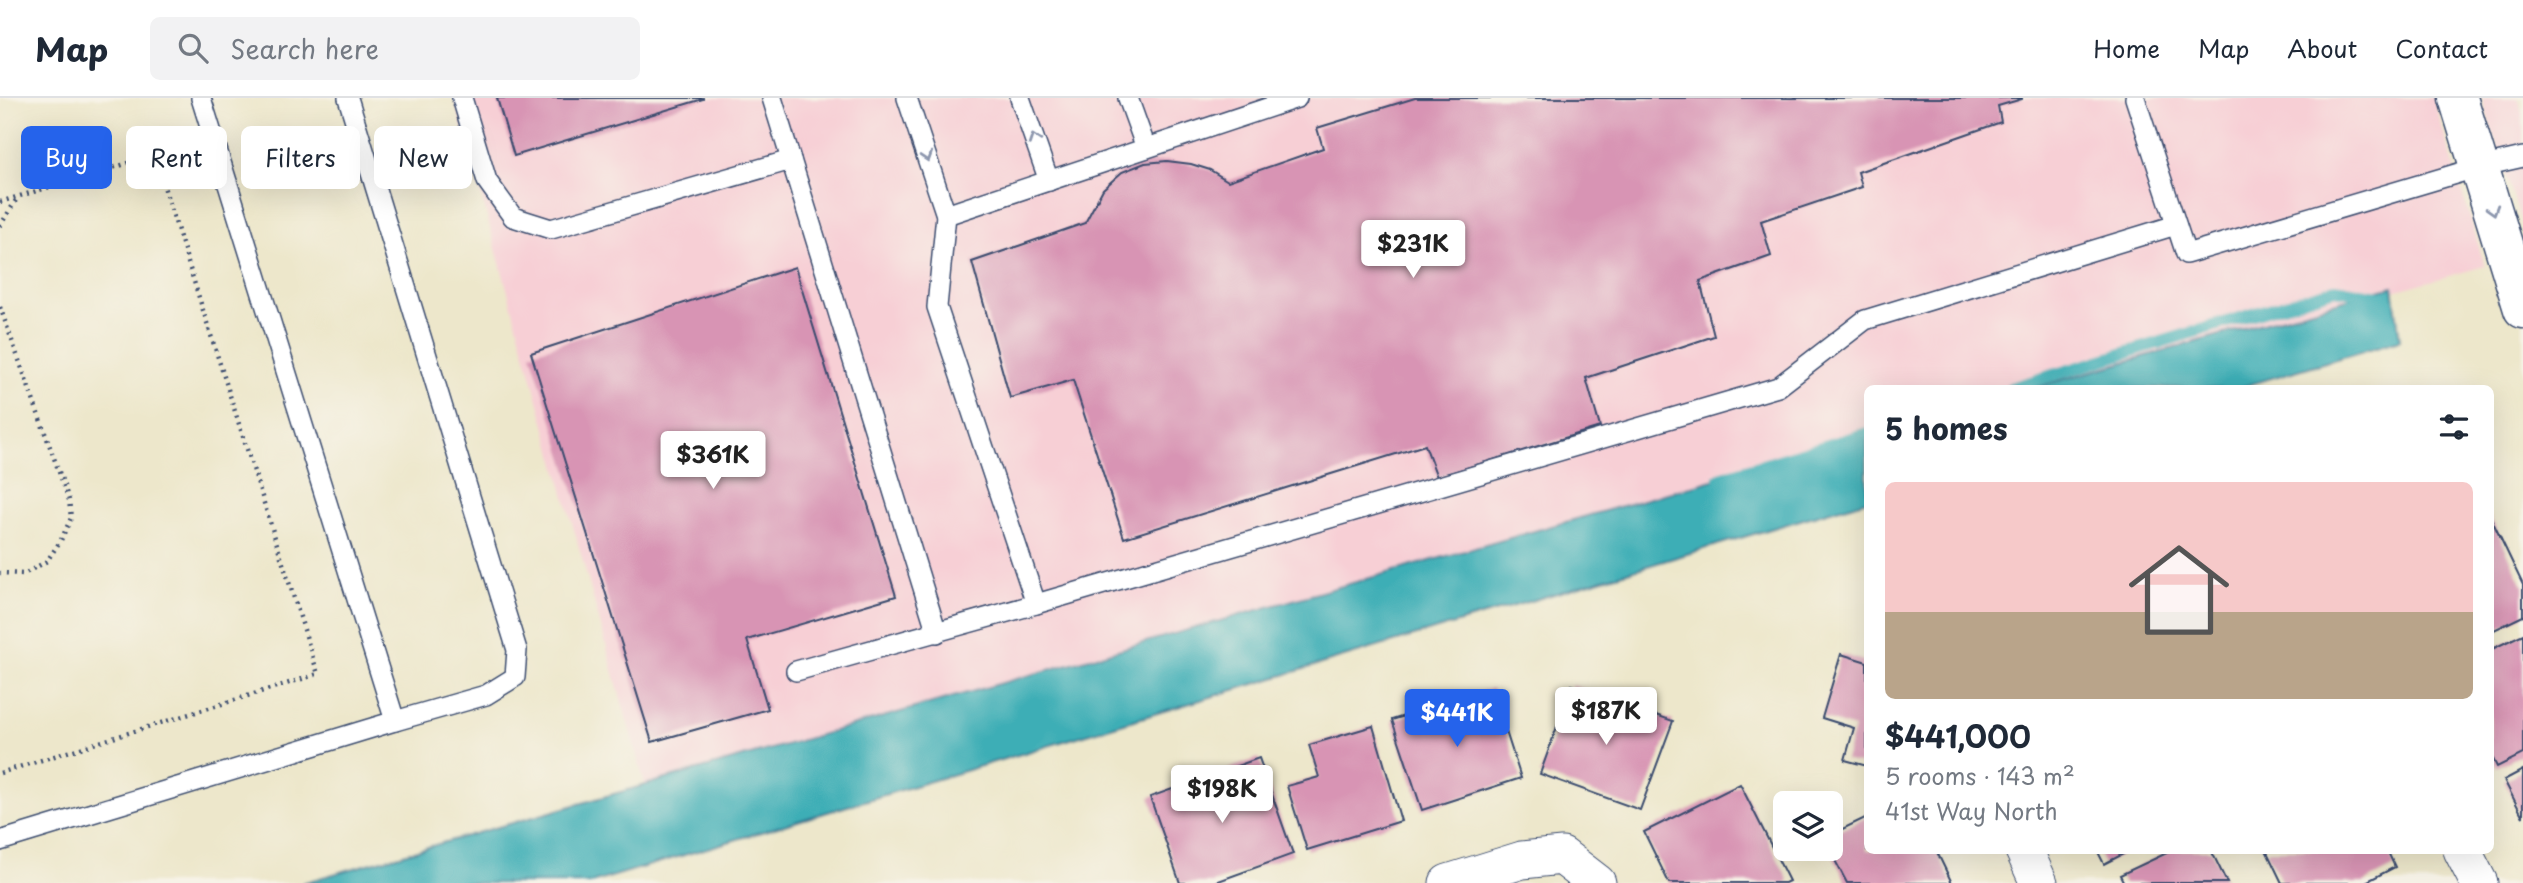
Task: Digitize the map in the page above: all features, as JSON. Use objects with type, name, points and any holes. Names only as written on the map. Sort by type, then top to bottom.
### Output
[{"type":"street","points":[[2458,98],[2523,309]]},
{"type":"street","points":[[2026,854],[2039,883]]},
{"type":"street","points":[[2464,854],[2479,883]]},
{"type":"street","points":[[1448,883],[1522,860],[1562,856],[1596,882]]},
{"type":"lane","points":[[201,98],[395,721]]},
{"type":"lane","points":[[0,841],[486,695],[515,677],[517,650],[348,98]]},
{"type":"lane","points":[[461,98],[487,181],[513,217],[551,229],[791,160]]},
{"type":"lane","points":[[772,98],[937,633]]},
{"type":"lane","points":[[907,98],[946,215],[937,307],[1036,604]]},
{"type":"lane","points":[[1020,98],[1049,181]]},
{"type":"lane","points":[[1128,98],[1146,148]]},
{"type":"lane","points":[[946,215],[1146,148],[1254,105],[1297,98]]},
{"type":"lane","points":[[2135,98],[2186,254],[2479,167],[2523,157]]},
{"type":"lane","points":[[796,671],[937,633],[1778,387],[1865,320],[2176,225]]},
{"type":"path","points":[[0,202],[126,164]]},
{"type":"path","points":[[0,773],[318,674],[166,189]]},
{"type":"path","points":[[0,226],[18,197]]},
{"type":"path","points":[[0,307],[69,500],[71,518],[47,561],[24,574],[0,573]]},
{"type":"shaded area","points":[[454,98],[2433,98],[2485,266],[2394,291],[2393,286],[2044,385],[1864,385],[1864,437],[645,785],[472,163],[472,126],[462,126]]},
{"type":"shaded area","points":[[2482,98],[2518,98],[2523,113],[2523,229]]},
{"type":"water","points":[[2393,286],[2400,340],[2248,385],[2044,385]]},
{"type":"water","points":[[1864,437],[1864,501],[591,883],[302,883]]},
{"type":"building","points":[[497,98],[703,98],[703,99],[514,156]]},
{"type":"building","points":[[1415,98],[2022,99],[1998,106],[2001,122],[1858,172],[1862,187],[1761,221],[1771,256],[1700,281],[1714,336],[1586,378],[1600,427],[1437,477],[1425,445],[1124,538],[1073,380],[1010,398],[972,262],[1085,223],[1103,189],[1122,172],[1145,163],[1167,161],[1191,164],[1210,170],[1228,181],[1323,148],[1317,128]]},
{"type":"building","points":[[795,267],[896,596],[747,640],[768,709],[652,742],[531,353]]},
{"type":"building","points":[[2494,524],[2523,585],[2523,616],[2494,630]]},
{"type":"building","points":[[2523,634],[2523,754],[2497,767],[2494,761],[2494,648]]},
{"type":"building","points":[[1841,654],[1864,661],[1864,765],[1845,760],[1854,728],[1822,718]]},
{"type":"building","points":[[1572,685],[1673,721],[1640,810],[1540,774]]},
{"type":"building","points":[[1492,688],[1521,778],[1422,810],[1392,720]]},
{"type":"building","points":[[1373,726],[1401,821],[1307,850],[1287,786],[1319,777],[1309,745]]},
{"type":"building","points":[[1259,758],[1293,854],[1213,883],[1180,883],[1150,797]]},
{"type":"building","points":[[2523,770],[2523,817],[2504,780]]},
{"type":"building","points":[[1740,784],[1773,849],[1773,861],[1779,861],[1789,881],[1669,883],[1644,832]]},
{"type":"building","points":[[1864,818],[1864,854],[1938,854],[1952,883],[1847,883],[1835,861],[1843,861],[1843,829]]},
{"type":"building","points":[[2099,854],[2123,854],[2104,864]]},
{"type":"building","points":[[2165,854],[2213,854],[2227,883],[2124,883],[2120,875]]},
{"type":"building","points":[[2268,854],[2389,854],[2395,867],[2364,883],[2282,883]]},
{"type":"waterway","points":[[2021,385],[2335,289],[2379,296]]},
{"type":"waterway","points":[[1720,478],[1864,434]]}]
